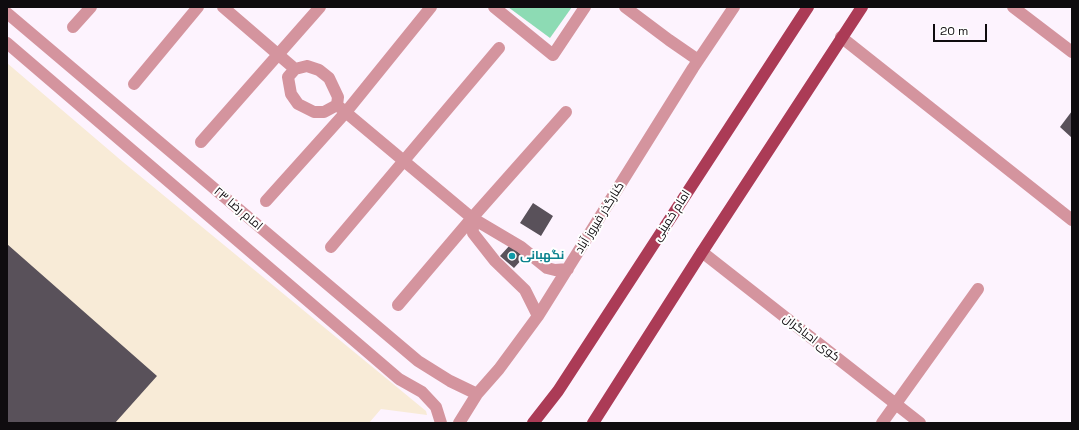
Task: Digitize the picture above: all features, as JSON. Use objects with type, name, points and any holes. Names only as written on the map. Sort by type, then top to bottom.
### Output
[{"type":"main road","name":"امام خمینی","points":[[533,423],[562,384],[808,7]]},
{"type":"main road","points":[[593,423],[702,252],[862,7]]},
{"type":"street","points":[[73,27],[90,7]]},
{"type":"street","points":[[134,84],[198,7]]},
{"type":"street","points":[[223,7],[295,69]]},
{"type":"street","points":[[201,142],[320,7]]},
{"type":"street","points":[[266,201],[341,108],[431,7]]},
{"type":"street","points":[[494,7],[553,55],[585,7]]},
{"type":"street","points":[[625,7],[668,40],[698,60]]},
{"type":"street","name":"کنارگذر فیروز آباد","points":[[459,423],[477,394],[499,370],[538,316],[698,60],[734,7]]},
{"type":"street","points":[[1013,7],[1072,52]]},
{"type":"street","name":"امام رضا ۲۳","points":[[7,13],[418,361],[450,381],[477,394]]},
{"type":"street","points":[[841,38],[1072,220]]},
{"type":"street","name":"امام رضا ۲۳","points":[[7,43],[399,379],[422,392],[436,407],[440,423]]},
{"type":"street","points":[[331,247],[499,48]]},
{"type":"street","points":[[341,108],[324,112],[314,112],[298,104],[290,94],[288,77],[295,69],[307,66],[318,70],[329,78],[338,97],[341,108],[472,218],[521,247],[547,268],[555,270],[568,269]]},
{"type":"street","points":[[398,305],[472,218],[566,112]]},
{"type":"street","points":[[472,218],[473,233],[494,261],[526,290],[538,316]]},
{"type":"street","name":"کوی احیاگران","points":[[702,252],[920,423]]},
{"type":"street","points":[[882,423],[978,289]]},
{"type":"shaded area","points":[[7,63],[123,162],[426,411],[427,415],[381,409],[369,423],[7,423]]},
{"type":"green space","points":[[508,7],[572,7],[550,38]]},
{"type":"building","points":[[1072,111],[1072,138],[1060,127]]},
{"type":"building","points":[[533,203],[553,216],[541,236],[520,223]]},
{"type":"building","points":[[7,244],[157,376],[115,423],[7,423]]},
{"type":"building","name":"نگهبانی","points":[[510,245],[524,257],[514,268],[500,256]]},
{"type":"place","name":"نگهبانی","points":[[512,256]]}]
